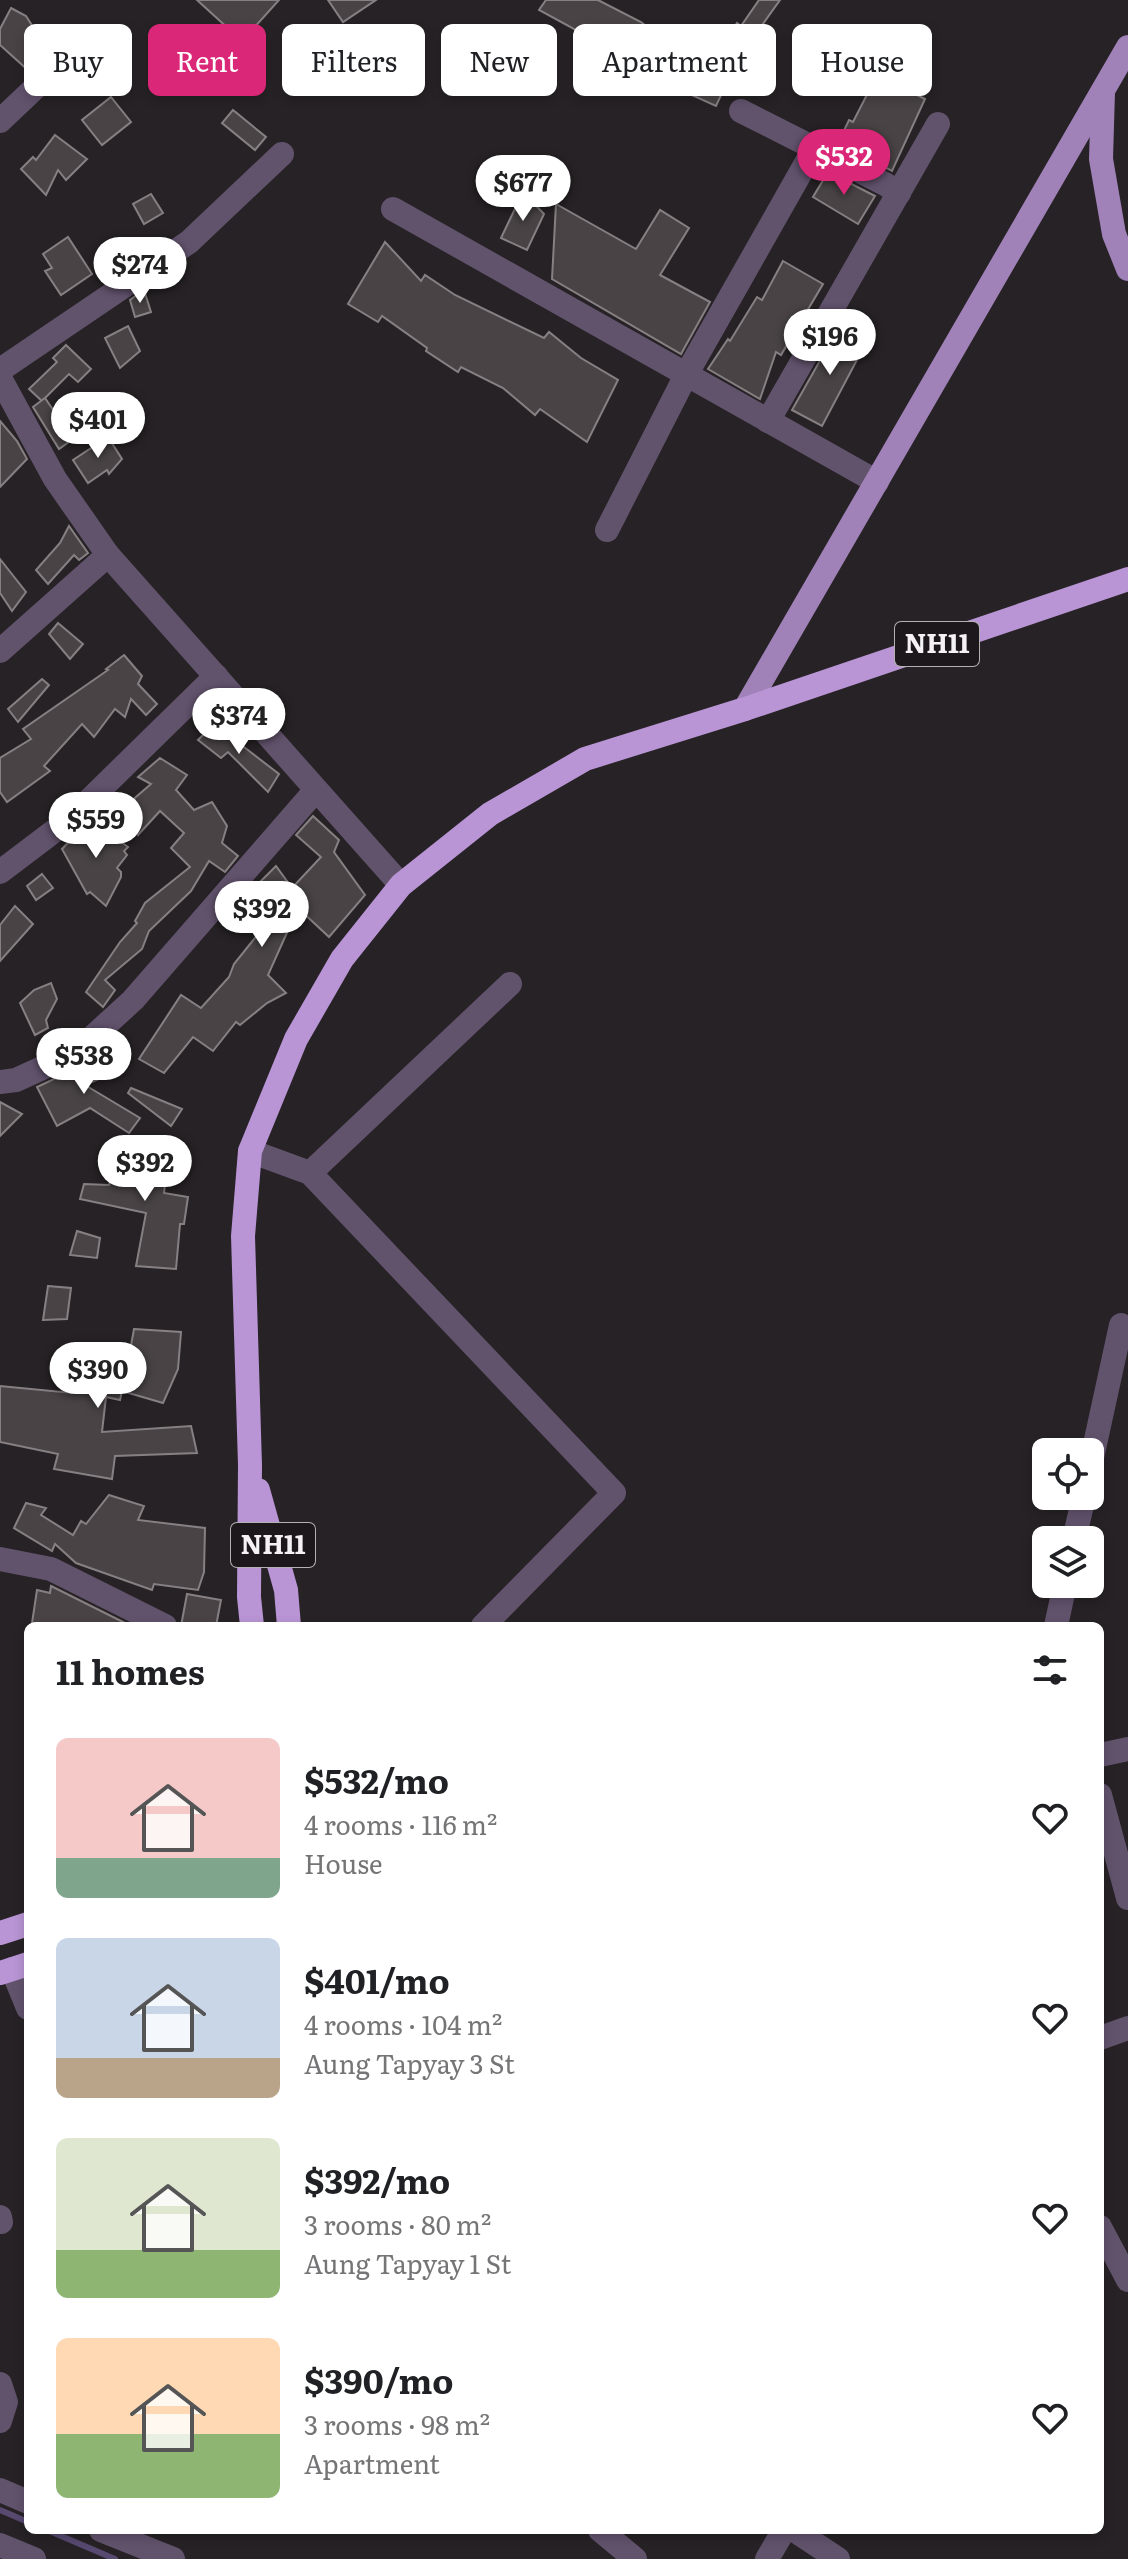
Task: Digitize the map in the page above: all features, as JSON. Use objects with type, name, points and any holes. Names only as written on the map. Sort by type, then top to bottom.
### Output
[{"type":"highway","name":"NH11","points":[[252,1622],[243,1236],[250,1151],[296,1039],[342,959],[401,885],[490,814],[585,759],[745,709],[1128,579]]},
{"type":"highway","name":"NH11","points":[[250,1465],[286,1590],[289,1622]]},
{"type":"highway","points":[[0,1933],[24,1925]]},
{"type":"main road","points":[[745,709],[1128,47]]},
{"type":"main road","points":[[1103,90],[1101,159],[1114,234],[1128,269]]},
{"type":"street","points":[[0,121],[26,96]]},
{"type":"street","points":[[741,111],[899,193]]},
{"type":"street","points":[[768,421],[938,124]]},
{"type":"street","points":[[607,530],[686,375],[814,149]]},
{"type":"street","points":[[0,370],[189,242],[282,154]]},
{"type":"street","points":[[393,209],[877,482]]},
{"type":"street","points":[[0,378],[55,479],[108,555],[401,885]]},
{"type":"street","points":[[0,651],[108,555]]},
{"type":"street","points":[[0,872],[70,819],[216,676]]},
{"type":"street","points":[[0,1082],[16,1080],[75,1053],[133,1000],[315,791]]},
{"type":"street","points":[[310,1173],[510,984]]},
{"type":"street","points":[[250,1151],[310,1173],[614,1493],[487,1622]]},
{"type":"street","points":[[1096,1438],[1121,1325]]},
{"type":"street","points":[[0,1559],[51,1569],[157,1622]]},
{"type":"street","points":[[1057,1622],[1062,1598]]},
{"type":"street","points":[[1104,1754],[1128,1749]]},
{"type":"street","points":[[1104,1810],[1128,1898]]},
{"type":"street","points":[[13,1969],[24,1998]]},
{"type":"street","points":[[1104,2235],[1128,2280]]},
{"type":"street","points":[[0,2384],[6,2402],[0,2421]]},
{"type":"street","points":[[122,2534],[144,2538],[173,2559]]},
{"type":"street","points":[[605,2534],[635,2559]]},
{"type":"street","points":[[767,2559],[782,2534]]},
{"type":"street","points":[[800,2534],[838,2559]]},
{"type":"street","points":[[0,2545],[34,2559]]},
{"type":"building","points":[[197,0],[279,0],[257,24],[223,24]]},
{"type":"building","points":[[328,0],[376,0],[343,22]]},
{"type":"building","points":[[546,0],[598,0],[644,24],[573,24],[573,28],[539,10]]},
{"type":"building","points":[[759,0],[780,0],[763,24],[742,24]]},
{"type":"building","points":[[11,8],[26,16],[31,24],[24,24],[24,67],[0,45],[0,29]]},
{"type":"building","points":[[694,96],[721,96],[716,106]]},
{"type":"building","points":[[866,96],[919,96],[925,99],[892,171],[838,143],[849,120],[853,122]]},
{"type":"building","points":[[111,97],[131,122],[102,145],[82,120]]},
{"type":"building","points":[[233,110],[266,137],[255,150],[222,123]]},
{"type":"building","points":[[55,135],[87,159],[66,180],[58,170],[46,195],[21,169],[33,157],[36,160]]},
{"type":"building","points":[[828,172],[875,196],[858,224],[813,197]]},
{"type":"building","points":[[523,192],[544,214],[527,250],[501,238]]},
{"type":"building","points":[[151,194],[163,213],[144,224],[133,204]]},
{"type":"building","points":[[556,204],[636,249],[660,210],[689,228],[660,275],[710,302],[681,354],[552,279]]},
{"type":"building","points":[[68,237],[92,274],[61,295],[45,271],[52,268],[43,254]]},
{"type":"building","points":[[385,242],[421,281],[425,275],[455,295],[544,338],[549,332],[581,358],[618,380],[587,442],[540,409],[535,415],[503,388],[461,367],[458,372],[382,316],[378,322],[348,304]]},
{"type":"building","points":[[783,261],[823,284],[781,355],[776,352],[760,399],[708,369],[728,339],[730,341],[757,297],[762,300]]},
{"type":"building","points":[[144,290],[151,312],[135,317],[130,300]]},
{"type":"building","points":[[128,326],[140,351],[120,368],[105,338]]},
{"type":"building","points":[[839,327],[867,341],[822,426],[792,410]]},
{"type":"building","points":[[66,345],[91,369],[78,382],[69,374],[42,401],[29,389],[57,362],[53,358]]},
{"type":"building","points":[[45,398],[73,439],[59,449],[33,407]]},
{"type":"building","points":[[0,421],[27,459],[0,487]]},
{"type":"building","points":[[108,437],[122,459],[109,474],[107,470],[88,483],[73,460]]},
{"type":"building","points":[[69,526],[88,553],[79,560],[74,555],[48,584],[36,570],[60,543]]},
{"type":"building","points":[[0,559],[26,592],[12,611],[0,593]]},
{"type":"building","points":[[58,623],[83,644],[70,659],[49,634]]},
{"type":"building","points":[[124,655],[142,676],[138,684],[157,704],[146,715],[131,699],[125,717],[115,709],[94,737],[82,724],[44,766],[50,771],[7,802],[0,792],[0,758],[31,739],[23,729],[108,670]]},
{"type":"building","points":[[42,679],[49,685],[18,722],[8,709]]},
{"type":"building","points":[[214,724],[279,774],[268,792],[228,752],[221,758],[198,740]]},
{"type":"building","points":[[160,758],[187,775],[176,790],[194,810],[212,802],[227,826],[222,843],[238,856],[225,872],[209,861],[191,891],[149,931],[142,949],[105,980],[115,990],[103,1007],[86,992],[137,923],[135,921],[145,903],[190,867],[171,848],[184,833],[160,811],[138,835],[122,809],[151,784],[138,777]]},
{"type":"building","points":[[313,816],[339,840],[334,852],[365,895],[329,937],[298,908],[268,975],[286,993],[267,1003],[240,1025],[236,1022],[213,1051],[193,1037],[164,1073],[139,1059],[181,995],[201,1008],[229,977],[234,964],[263,928],[242,908],[255,894],[252,890],[276,866],[292,888],[321,857],[296,835]]},
{"type":"building","points":[[91,819],[128,847],[124,851],[127,855],[117,868],[121,877],[106,906],[90,892],[87,894],[62,849]]},
{"type":"building","points":[[42,874],[53,888],[36,900],[27,886]]},
{"type":"building","points":[[15,906],[33,924],[0,961],[0,925]]},
{"type":"building","points":[[51,983],[57,999],[46,1020],[48,1028],[35,1035],[20,1003],[34,990]]},
{"type":"building","points":[[99,1051],[108,1075],[85,1085],[140,1118],[129,1133],[90,1108],[57,1126],[37,1087],[82,1066]]},
{"type":"building","points":[[131,1088],[182,1109],[171,1126],[128,1093]]},
{"type":"building","points":[[0,1102],[22,1114],[0,1136]]},
{"type":"building","points":[[119,1147],[169,1153],[164,1193],[188,1197],[184,1224],[180,1224],[176,1269],[136,1266],[146,1213],[80,1199],[84,1184],[109,1185]]},
{"type":"building","points":[[77,1231],[100,1238],[97,1258],[70,1255]]},
{"type":"building","points":[[48,1286],[71,1288],[67,1319],[43,1320]]},
{"type":"building","points":[[134,1329],[181,1332],[178,1369],[163,1403],[122,1391],[120,1400],[106,1397],[102,1432],[191,1426],[197,1453],[115,1456],[112,1479],[54,1469],[58,1454],[0,1442],[0,1386],[72,1393],[76,1361],[127,1367]]},
{"type":"building","points":[[109,1495],[144,1506],[138,1520],[205,1528],[204,1572],[198,1590],[154,1584],[152,1590],[76,1563],[55,1544],[52,1551],[14,1528],[26,1503],[46,1508],[41,1515],[73,1535],[81,1521],[86,1524]]},
{"type":"building","points":[[51,1586],[123,1622],[32,1622],[37,1590],[50,1593]]},
{"type":"building","points":[[187,1594],[221,1600],[217,1622],[182,1622]]},
{"type":"waterway","points":[[0,2510],[24,2520]]},
{"type":"waterway","points":[[56,2534],[115,2559]]}]
